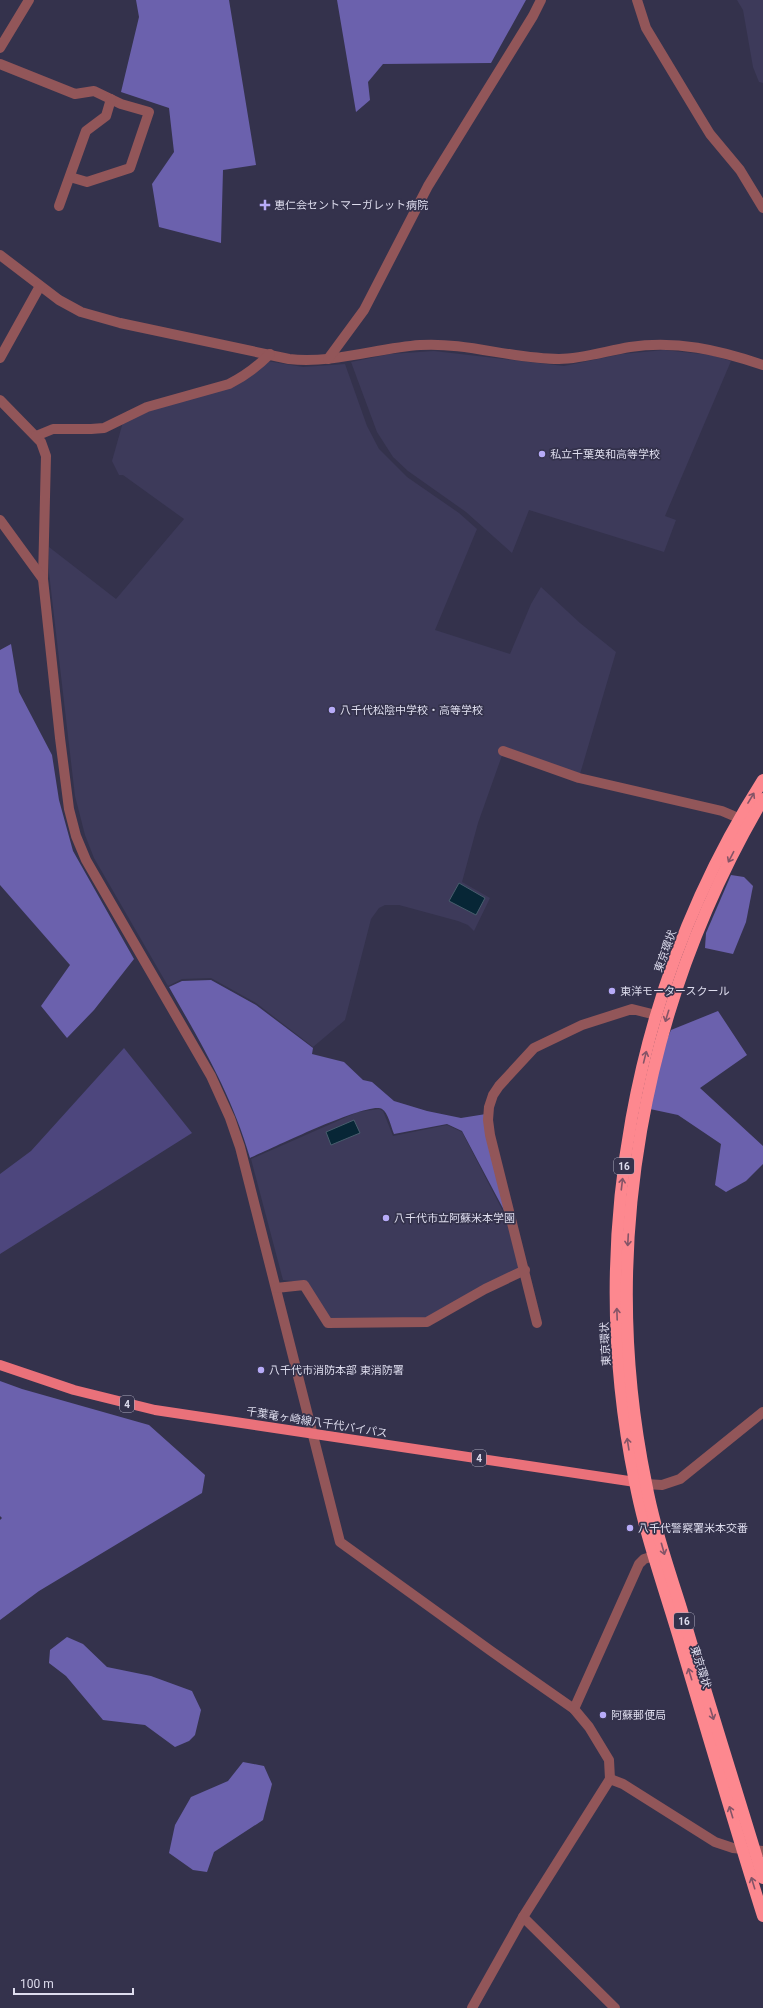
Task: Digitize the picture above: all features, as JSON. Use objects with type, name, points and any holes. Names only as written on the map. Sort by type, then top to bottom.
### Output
[{"type":"highway","name":"東京環状","points":[[763,780],[687,956],[665,1023],[651,1076],[639,1134],[629,1213],[626,1286],[640,1483],[696,1661],[759,1851],[763,1878]]},
{"type":"highway","name":"東京環状","points":[[763,799],[745,820],[702,891],[675,960],[656,1015],[640,1077],[632,1118],[625,1163],[617,1240],[617,1308],[620,1381],[654,1556],[763,1916]]},
{"type":"main road","name":"千葉竜ヶ崎線八千代バイパス","points":[[0,1365],[74,1390],[155,1410],[640,1483]]},
{"type":"street","points":[[328,359],[364,310],[428,186],[541,0]]},
{"type":"street","points":[[637,0],[646,28],[698,116],[710,134],[740,170],[763,208]]},
{"type":"street","points":[[0,48],[26,1]]},
{"type":"street","points":[[0,64],[75,94],[94,91],[111,99],[149,112],[130,168],[87,182],[70,177]]},
{"type":"street","points":[[59,206],[86,131],[106,116],[111,99]]},
{"type":"street","points":[[0,255],[59,300],[81,312],[98,318],[310,361],[398,346],[428,344],[463,346],[557,359],[577,358],[630,347],[683,345],[732,354],[763,365]]},
{"type":"street","points":[[0,358],[40,286]]},
{"type":"street","points":[[36,436],[53,429],[104,428],[147,407],[229,384],[241,378],[259,365],[270,354]]},
{"type":"street","points":[[0,400],[41,442],[46,456],[43,579],[60,738],[70,809],[76,836],[86,860],[211,1076],[230,1118],[240,1147],[340,1542],[491,1652],[574,1709],[589,1727],[609,1760],[610,1779],[523,1917],[472,2008]]},
{"type":"street","points":[[0,520],[43,579]]},
{"type":"street","points":[[503,751],[579,778],[722,811],[745,820]]},
{"type":"street","points":[[537,1323],[525,1270],[509,1214],[490,1135],[488,1120],[489,1107],[493,1095],[499,1086],[534,1048],[582,1025],[632,1009],[656,1015]]},
{"type":"street","points":[[276,1288],[304,1285],[328,1323],[427,1322],[485,1289],[525,1270]]},
{"type":"street","points":[[640,1483],[662,1485],[680,1479],[763,1412]]},
{"type":"street","points":[[574,1709],[639,1564],[644,1559],[654,1556]]},
{"type":"street","points":[[610,1779],[623,1784],[715,1842],[742,1850],[759,1851]]},
{"type":"street","points":[[523,1917],[615,2008]]},
{"type":"shaded area","points":[[136,0],[229,0],[256,165],[223,170],[221,243],[159,227],[152,184],[174,152],[169,108],[121,92],[139,17]]},
{"type":"shaded area","points":[[337,0],[526,0],[491,63],[383,64],[368,82],[370,100],[356,112]]},
{"type":"shaded area","points":[[737,0],[763,0],[763,83],[759,82],[753,67],[743,10]]},
{"type":"shaded area","name":"私立千葉英和高等学校","points":[[664,350],[711,355],[731,361],[665,516],[676,520],[664,552],[529,510],[512,553],[466,512],[408,471],[393,457],[377,432],[351,362],[390,354],[434,351],[564,366],[622,354]]},
{"type":"shaded area","name":"八千代松陰中学校・高等学校","points":[[267,361],[303,367],[345,364],[367,426],[379,449],[407,477],[459,513],[477,529],[435,630],[510,654],[531,604],[541,587],[580,623],[616,652],[580,774],[505,747],[478,823],[462,882],[490,898],[474,931],[468,925],[458,921],[399,905],[385,905],[379,908],[371,919],[345,1020],[313,1047],[256,1003],[211,978],[182,979],[168,986],[94,858],[85,835],[75,796],[49,573],[49,547],[116,599],[184,519],[123,475],[119,475],[112,461],[123,422],[148,410],[231,386]]},
{"type":"shaded area","points":[[11,644],[19,692],[52,755],[59,800],[73,851],[134,959],[94,1010],[67,1038],[41,1006],[70,965],[0,885],[0,650]]},
{"type":"shaded area","points":[[731,875],[744,877],[753,886],[746,922],[733,954],[705,948],[706,933]]},
{"type":"shaded area","points":[[211,980],[256,1005],[313,1048],[312,1054],[344,1062],[363,1080],[372,1082],[394,1101],[427,1111],[461,1118],[486,1114],[506,1214],[462,1131],[447,1124],[394,1134],[388,1116],[382,1109],[373,1108],[339,1119],[250,1158],[225,1091],[204,1049],[169,987],[182,981]]},
{"type":"shaded area","points":[[718,1011],[747,1055],[700,1088],[763,1146],[763,1164],[746,1181],[726,1192],[715,1185],[721,1144],[678,1115],[650,1109],[664,1047],[671,1030]]},
{"type":"shaded area","points":[[124,1048],[192,1133],[0,1254],[0,1174],[31,1151]]},
{"type":"shaded area","name":"八千代市立阿蘇米本学園","points":[[379,1109],[383,1111],[393,1136],[447,1125],[462,1132],[509,1223],[521,1268],[428,1318],[332,1320],[300,1282],[283,1280],[251,1159],[358,1112]]},
{"type":"shaded area","points":[[0,1381],[22,1389],[149,1425],[205,1475],[202,1493],[39,1591],[0,1620],[0,1520],[2,1518],[0,1516]]},
{"type":"shaded area","points":[[67,1637],[83,1644],[107,1667],[151,1676],[192,1691],[201,1710],[195,1735],[189,1741],[175,1747],[145,1725],[103,1720],[66,1676],[49,1663],[50,1650]]},
{"type":"shaded area","points":[[243,1762],[264,1766],[272,1784],[263,1820],[214,1852],[207,1872],[193,1870],[169,1853],[175,1825],[191,1797],[228,1781]]},
{"type":"water","points":[[459,883],[485,898],[476,915],[449,901]]},
{"type":"water","points":[[354,1120],[360,1133],[331,1145],[326,1132]]},
{"type":"place","name":"恵仁会セントマーガレット病院","points":[[265,205]]},
{"type":"place","name":"私立千葉英和高等学校","points":[[542,454]]},
{"type":"place","name":"八千代松陰中学校・高等学校","points":[[332,710]]},
{"type":"place","name":"東洋モータースクール","points":[[612,991]]},
{"type":"place","name":"八千代市立阿蘇米本学園","points":[[386,1218]]},
{"type":"place","name":"八千代市消防本部 東消防署","points":[[261,1370]]},
{"type":"place","name":"八千代警察署米本交番","points":[[630,1528]]},
{"type":"place","name":"阿蘇郵便局","points":[[603,1715]]}]
